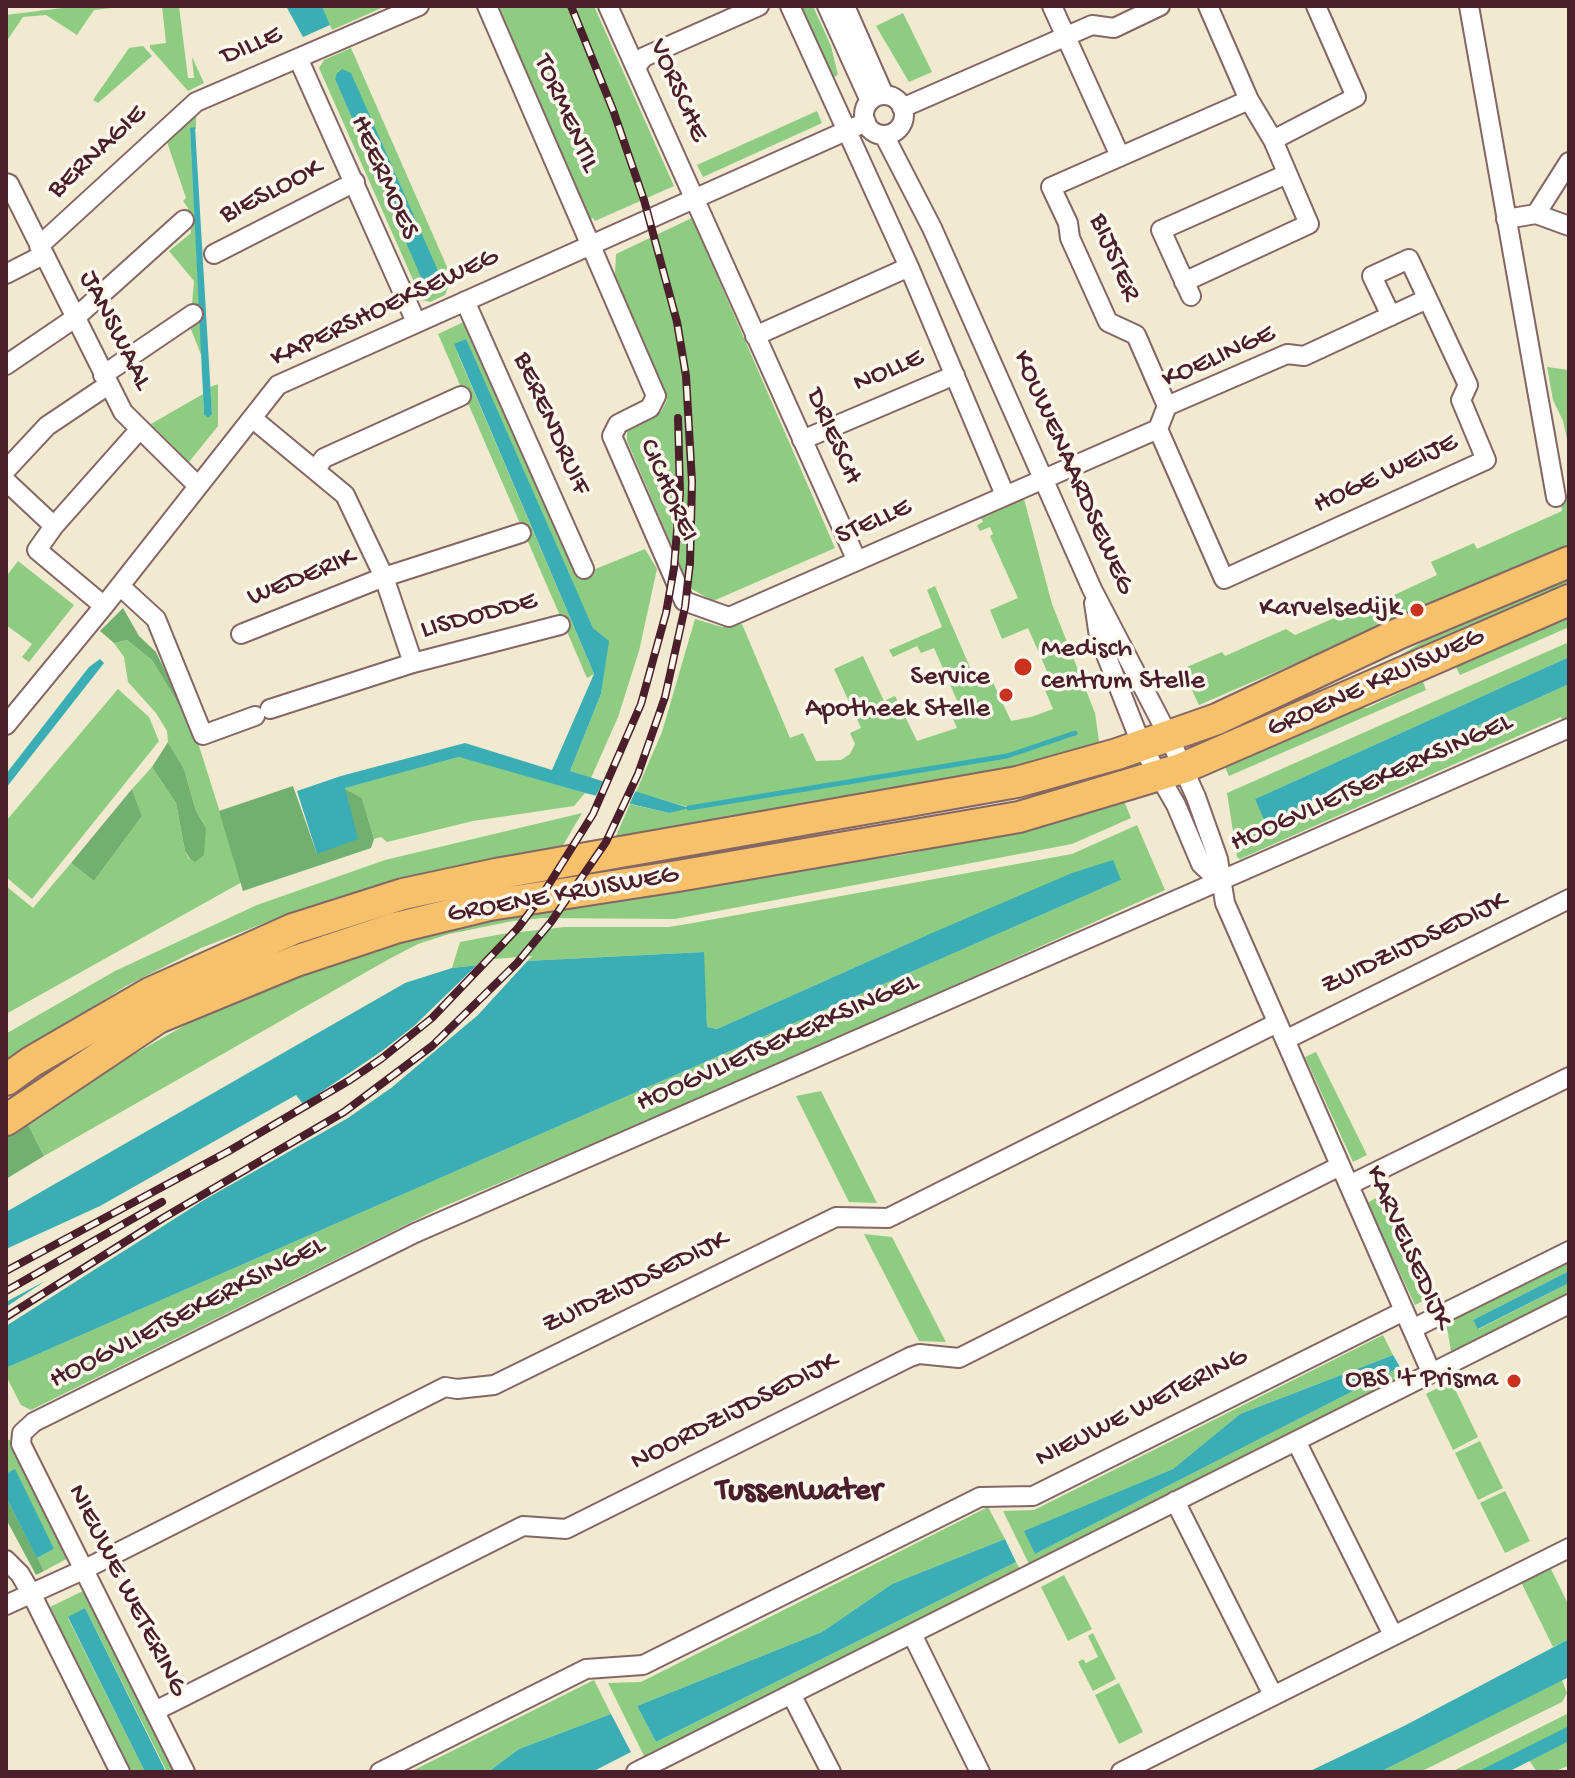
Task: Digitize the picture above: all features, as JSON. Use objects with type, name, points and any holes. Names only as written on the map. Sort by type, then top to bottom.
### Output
[{"type":"main road","name":"GROENE KRUISWEG","points":[[6,1080],[31,1062],[150,993],[293,929],[403,894],[496,874],[1017,782],[1155,741],[1308,678],[1400,633],[1569,562]]},
{"type":"main road","name":"GROENE KRUISWEG","points":[[6,1120],[158,1018],[296,961],[395,928],[490,905],[663,879],[1019,817],[1171,772],[1569,600]]},
{"type":"street","name":"DILLE","points":[[196,102],[419,6]]},
{"type":"street","name":"TORMENTIL","points":[[487,6],[592,245]]},
{"type":"street","name":"VORSCHE","points":[[608,6],[694,199]]},
{"type":"street","points":[[636,67],[644,57],[759,6]]},
{"type":"street","points":[[790,6],[909,267],[1005,495]]},
{"type":"street","points":[[827,6],[877,98]]},
{"type":"street","points":[[845,6],[877,98]]},
{"type":"street","points":[[1052,6],[1120,156]]},
{"type":"street","points":[[902,108],[1092,25],[1114,28],[1160,6]]},
{"type":"street","points":[[1208,6],[1249,100],[1273,140],[1309,224],[1188,289],[1161,230],[1287,174]]},
{"type":"street","points":[[1273,140],[1356,97],[1316,6]]},
{"type":"street","points":[[1469,6],[1556,497]]},
{"type":"street","name":"HEERMOES","points":[[298,58],[416,322]]},
{"type":"street","points":[[877,98],[894,98],[902,108],[903,118],[891,131],[871,130],[866,122],[864,113],[877,98]]},
{"type":"street","name":"BIJSTER","points":[[1167,406],[1136,335],[1108,322],[1051,187],[1249,100]]},
{"type":"street","name":"BERNAGIE","points":[[6,274],[41,250],[196,102]]},
{"type":"street","name":"KAPERSHOEKSEWEG","points":[[6,725],[278,385],[866,122]]},
{"type":"street","name":"KOUWENAARDSEWEG","points":[[891,131],[1092,589],[1155,741]]},
{"type":"street","points":[[1536,214],[1569,162]]},
{"type":"street","name":"BIESLOOK","points":[[214,254],[355,182]]},
{"type":"street","name":"JANSWAAL","points":[[6,183],[123,412],[198,486]]},
{"type":"street","name":"DRIESCH","points":[[694,199],[857,561]]},
{"type":"street","points":[[1506,219],[1536,214],[1569,226]]},
{"type":"street","points":[[6,365],[75,318],[184,220]]},
{"type":"street","name":"CICHOREI","points":[[592,245],[656,396],[650,408],[618,424],[612,436],[684,601],[729,617]]},
{"type":"street","name":"HOGE WEIJE","points":[[1158,429],[1224,579],[1486,460],[1461,400],[1468,385],[1409,259],[1372,276],[1391,316]]},
{"type":"street","points":[[755,336],[909,267]]},
{"type":"street","name":"KOELINGE","points":[[1043,479],[1158,429],[1167,406],[1287,354],[1304,356],[1427,299]]},
{"type":"street","name":"BERENDRUIF","points":[[465,301],[584,569]]},
{"type":"street","points":[[6,470],[47,426],[193,314]]},
{"type":"street","name":"NOLLE","points":[[802,440],[955,375]]},
{"type":"street","points":[[315,470],[324,458],[461,396]]},
{"type":"street","points":[[252,418],[345,495],[384,577],[413,663]]},
{"type":"street","points":[[104,606],[37,550],[54,526],[140,429]]},
{"type":"street","name":"STELLE","points":[[729,617],[1043,479]]},
{"type":"street","points":[[6,481],[54,526]]},
{"type":"street","name":"WEDERIK","points":[[241,634],[384,577],[521,533]]},
{"type":"street","name":"LISDODDE","points":[[120,586],[156,619],[203,735],[413,663],[560,625]]},
{"type":"street","points":[[1092,589],[1099,637],[1171,772]]},
{"type":"street","name":"HOOGVLIETSEKERKSINGEL","points":[[22,1433],[34,1422],[384,1247],[1569,728]]},
{"type":"street","points":[[1155,741],[1171,772]]},
{"type":"street","name":"KARVELSEDIJK","points":[[1171,772],[1176,805],[1201,864],[1219,881],[1225,903],[1431,1372]]},
{"type":"street","name":"ZUIDZIJDSEDIJK","points":[[1285,1040],[1569,899]]},
{"type":"street","name":"ZUIDZIJDSEDIJK","points":[[16,1596],[83,1570],[445,1387],[457,1389],[494,1385],[836,1217],[888,1218],[1277,1023]]},
{"type":"street","points":[[1349,1185],[1569,1077]]},
{"type":"street","name":"NOORDZIJDSEDIJK","points":[[155,1711],[523,1526],[566,1529],[910,1357],[919,1354],[959,1358],[1340,1166]]},
{"type":"street","points":[[1412,1329],[1569,1251]]},
{"type":"street","points":[[636,1772],[1569,1304]]},
{"type":"street","name":"NIEUWE WETERING","points":[[380,1772],[586,1669],[643,1665],[980,1497],[1033,1496],[1404,1311]]},
{"type":"street","name":"NIEUWE WETERING","points":[[22,1433],[21,1444],[185,1772]]},
{"type":"street","points":[[1296,1441],[1393,1635]]},
{"type":"street","points":[[1175,1501],[1273,1695]]},
{"type":"street","points":[[1125,1770],[1569,1548]]},
{"type":"street","points":[[6,1560],[20,1574],[16,1596],[120,1772]]},
{"type":"street","points":[[912,1634],[980,1772]]},
{"type":"street","points":[[791,1694],[831,1772]]},
{"type":"green space","points":[[78,6],[129,6],[94,10],[77,35],[46,15],[23,17],[6,42],[6,15]]},
{"type":"green space","points":[[162,6],[179,6],[188,78],[194,78],[192,57],[204,83],[188,91],[150,48],[150,45],[166,43]]},
{"type":"green space","points":[[322,6],[386,6],[332,30]]},
{"type":"green space","points":[[499,6],[594,6],[674,186],[595,221],[593,218],[587,220]]},
{"type":"green space","points":[[799,6],[813,6],[831,46],[838,75],[832,78]]},
{"type":"green space","points":[[903,13],[932,72],[909,82],[876,26]]},
{"type":"green space","points":[[143,46],[152,56],[98,103],[93,100],[129,48]]},
{"type":"green space","points":[[351,48],[451,276],[445,295],[430,302],[422,300],[319,68],[324,60]],"holes":[[[339,70],[426,287],[335,79]]]},
{"type":"green space","points":[[817,111],[822,123],[703,177],[697,165]]},
{"type":"green space","points":[[196,116],[196,129],[190,129],[202,357],[190,327],[194,281],[169,251],[191,233],[188,208],[183,201],[186,198],[167,142]]},
{"type":"green space","points":[[692,218],[835,548],[713,601],[690,588],[627,441],[627,431],[661,412],[667,400],[615,274],[616,254]]},
{"type":"green space","points":[[468,320],[578,576],[645,549],[657,569],[639,651],[618,717],[591,778],[570,771],[601,694],[608,641],[593,628],[454,345],[594,674],[587,678],[438,334]]},
{"type":"green space","points":[[1547,367],[1569,370],[1569,448],[1563,421],[1553,400]]},
{"type":"green space","points":[[218,384],[218,426],[189,462],[151,424],[203,394],[204,414],[212,413],[210,387]]},
{"type":"green space","points":[[1569,495],[1569,550],[1477,585],[1199,705],[1182,669],[1222,652],[1225,656],[1286,629],[1295,635],[1390,594],[1392,596],[1437,575],[1431,562],[1474,543],[1477,549],[1562,511],[1561,505]]},
{"type":"green space","points":[[1024,499],[1052,604],[1095,713],[1100,748],[1015,773],[612,845],[630,804],[669,813],[687,807],[636,792],[662,732],[695,619],[722,627],[742,624],[790,738],[803,733],[816,761],[841,760],[850,754],[855,744],[850,733],[861,728],[834,669],[863,656],[884,701],[895,696],[917,741],[957,728],[949,710],[959,705],[934,648],[921,653],[917,646],[893,657],[889,650],[942,627],[927,590],[935,586],[975,679],[989,674],[1011,721],[1053,709],[1045,690],[1053,685],[1028,628],[1002,639],[990,610],[1018,598],[990,536],[993,534],[990,527],[980,531],[977,525],[983,522],[981,518]]},
{"type":"green space","points":[[18,561],[74,605],[29,662],[22,657],[32,644],[6,625],[6,577]]},
{"type":"green space","points":[[1569,571],[1569,590],[1215,744],[1212,737],[1392,660],[1473,612]]},
{"type":"green space","points":[[123,608],[139,636],[156,652],[194,730],[152,660],[127,640],[114,643],[100,631]]},
{"type":"green space","points":[[1569,609],[1569,627],[1460,675],[1456,667],[1474,659],[1485,646]]},
{"type":"green space","points":[[127,640],[152,660],[194,730],[242,882],[6,1014],[6,886],[33,908],[71,863],[94,881],[142,816],[132,789],[152,767],[176,803],[189,859],[195,861],[206,828],[196,811],[184,769],[168,742],[167,731],[156,713],[128,682],[124,657],[114,643]]},
{"type":"green space","points":[[1569,642],[1569,657],[1255,799],[1266,821],[1569,684],[1569,722],[1564,724],[1561,717],[1240,859],[1237,857],[1227,793]]},
{"type":"green space","points":[[1423,682],[1426,690],[1229,776],[1223,763],[1349,708],[1367,708]]},
{"type":"green space","points":[[118,689],[149,717],[159,741],[32,899],[6,877],[6,821]]},
{"type":"green space","points":[[168,742],[184,769],[196,811],[206,828],[204,855],[195,862],[185,851],[176,803],[152,767]]},
{"type":"green space","points":[[459,757],[585,793],[574,806],[473,821],[387,842],[381,837],[374,839],[362,798],[344,788]]},
{"type":"green space","points":[[293,786],[317,854],[344,788],[362,798],[374,839],[371,848],[243,891],[219,811]]},
{"type":"green space","points":[[132,789],[142,816],[94,881],[71,863]]},
{"type":"green space","points":[[1124,801],[1131,818],[1072,844],[675,919],[542,918],[449,934],[418,944],[389,959],[44,1156],[26,1121],[64,1094],[238,995],[454,924],[753,873],[902,855],[1039,827]]},
{"type":"green space","points":[[582,813],[562,847],[361,890],[300,909],[201,948],[126,986],[49,1035],[6,1067],[6,1033],[115,971],[257,905],[385,860]]},
{"type":"green space","points":[[1137,825],[1165,890],[741,1082],[440,1208],[31,1410],[21,1405],[6,1376],[6,1368],[1121,880],[925,936],[717,1029],[707,1027],[703,952],[506,962],[452,968],[460,942],[565,927],[669,927],[693,923],[1072,854]]},
{"type":"green space","points":[[1316,1052],[1367,1155],[1353,1162],[1305,1057]]},
{"type":"green space","points":[[821,1091],[877,1203],[849,1202],[796,1096]]},
{"type":"green space","points":[[26,1121],[44,1156],[6,1179],[6,1136]]},
{"type":"green space","points":[[1386,1192],[1437,1294],[1415,1305],[1367,1203]]},
{"type":"green space","points":[[864,1234],[892,1237],[946,1342],[919,1341]]},
{"type":"green space","points":[[1569,1261],[1569,1271],[1473,1320],[1479,1329],[1569,1283],[1569,1299],[1452,1357],[1445,1316],[1462,1315]]},
{"type":"green space","points":[[1383,1335],[1393,1355],[1240,1414],[1173,1469],[1025,1531],[1035,1554],[1400,1367],[1407,1379],[1031,1568],[1003,1511],[1034,1510]]},
{"type":"green space","points":[[1451,1381],[1478,1437],[1453,1450],[1426,1394]]},
{"type":"green space","points":[[6,1439],[13,1441],[70,1557],[44,1571],[37,1558],[54,1549],[6,1474]]},
{"type":"green space","points":[[1480,1441],[1503,1488],[1478,1500],[1455,1453]]},
{"type":"green space","points":[[1505,1491],[1530,1541],[1505,1553],[1480,1503]]},
{"type":"green space","points":[[6,1497],[44,1571],[36,1575],[6,1519]]},
{"type":"green space","points":[[988,1507],[1005,1539],[892,1584],[822,1632],[637,1706],[656,1742],[1016,1562],[1022,1573],[646,1760],[608,1683],[641,1682]]},
{"type":"green space","points":[[1550,1567],[1569,1606],[1569,1639],[1553,1647],[1521,1582]]},
{"type":"green space","points":[[1064,1575],[1092,1629],[1068,1641],[1041,1587]]},
{"type":"green space","points":[[87,1589],[180,1772],[167,1772],[85,1608],[68,1618],[145,1772],[132,1772],[50,1607]]},
{"type":"green space","points":[[1093,1633],[1116,1679],[1093,1691],[1078,1662],[1083,1659],[1086,1663],[1098,1657],[1088,1636]]},
{"type":"green space","points":[[594,1680],[611,1714],[519,1749],[488,1772],[410,1772]]},
{"type":"green space","points":[[1562,1680],[1567,1693],[1562,1702],[1420,1772],[1380,1772]]},
{"type":"green space","points":[[1119,1683],[1143,1732],[1119,1744],[1095,1695]]},
{"type":"green space","points":[[1569,1713],[1568,1766],[1553,1772],[1537,1772],[1525,1754],[1490,1772],[1451,1772]]},
{"type":"water","points":[[286,6],[322,6],[330,25],[303,37]]},
{"type":"water","points":[[342,69],[351,73],[442,280],[440,286],[432,290],[424,284],[335,79]]},
{"type":"water","points":[[195,127],[212,414],[208,418],[204,414],[190,128]]},
{"type":"water","points":[[466,339],[593,628],[609,641],[601,694],[570,771],[689,808],[669,813],[459,757],[345,788],[358,839],[317,854],[297,791],[465,743],[552,770],[594,674],[454,344]]},
{"type":"water","points":[[1569,657],[1569,684],[1265,822],[1255,799]]},
{"type":"water","points":[[100,659],[104,663],[6,788],[6,774],[89,667]]},
{"type":"water","points":[[1113,860],[1121,880],[6,1368],[6,1212],[405,983],[452,968],[506,962],[704,952],[707,1027],[717,1029],[1072,873]]},
{"type":"water","points":[[1569,1271],[1569,1283],[1478,1329],[1473,1320]]},
{"type":"water","points":[[1393,1355],[1400,1367],[1035,1554],[1024,1531],[1173,1469],[1240,1414]]},
{"type":"water","points":[[15,1469],[54,1549],[37,1558],[6,1497],[6,1474]]},
{"type":"water","points":[[1005,1539],[1016,1562],[656,1742],[637,1706],[822,1632],[892,1584]]},
{"type":"water","points":[[85,1608],[166,1772],[145,1772],[68,1617]]},
{"type":"water","points":[[1569,1639],[1569,1677],[1380,1772],[1308,1772],[1404,1726]]},
{"type":"water","points":[[611,1714],[631,1752],[592,1772],[488,1772],[519,1749]]},
{"type":"water","points":[[1569,1726],[1569,1741],[1508,1772],[1477,1772]]},
{"type":"pier","points":[[605,778],[637,788],[628,807],[594,799]]},
{"type":"pier","points":[[532,956],[478,1015],[391,1088],[348,1118],[204,1200],[6,1326],[6,1307],[45,1281],[6,1302],[6,1249],[100,1206],[296,1095],[303,1104],[414,1026],[482,960]]},
{"type":"waterway","points":[[689,808],[1007,756],[1075,733]]},
{"type":"railway","points":[[6,1317],[163,1218],[344,1112],[432,1046],[517,963],[551,922],[606,842],[638,774],[665,697],[685,607],[690,563],[692,482],[686,376],[677,322],[644,200],[613,110],[571,6]]},
{"type":"railway","points":[[6,1271],[229,1151],[350,1080],[432,1018],[518,928],[593,814],[641,704],[666,613],[674,568],[680,493],[678,418]]},
{"type":"railway","points":[[6,1291],[162,1202]]},
{"type":"place","name":"Karvelsedijk","points":[[1417,610]]},
{"type":"place","name":"Medisch centrum Stelle","points":[[1023,667]]},
{"type":"place","name":"Service Apotheek Stelle","points":[[1006,695]]},
{"type":"place","name":"OBS 't Prisma","points":[[1514,1381]]},
{"type":"district","name":"Tussenwater","points":[[799,1493]]}]
